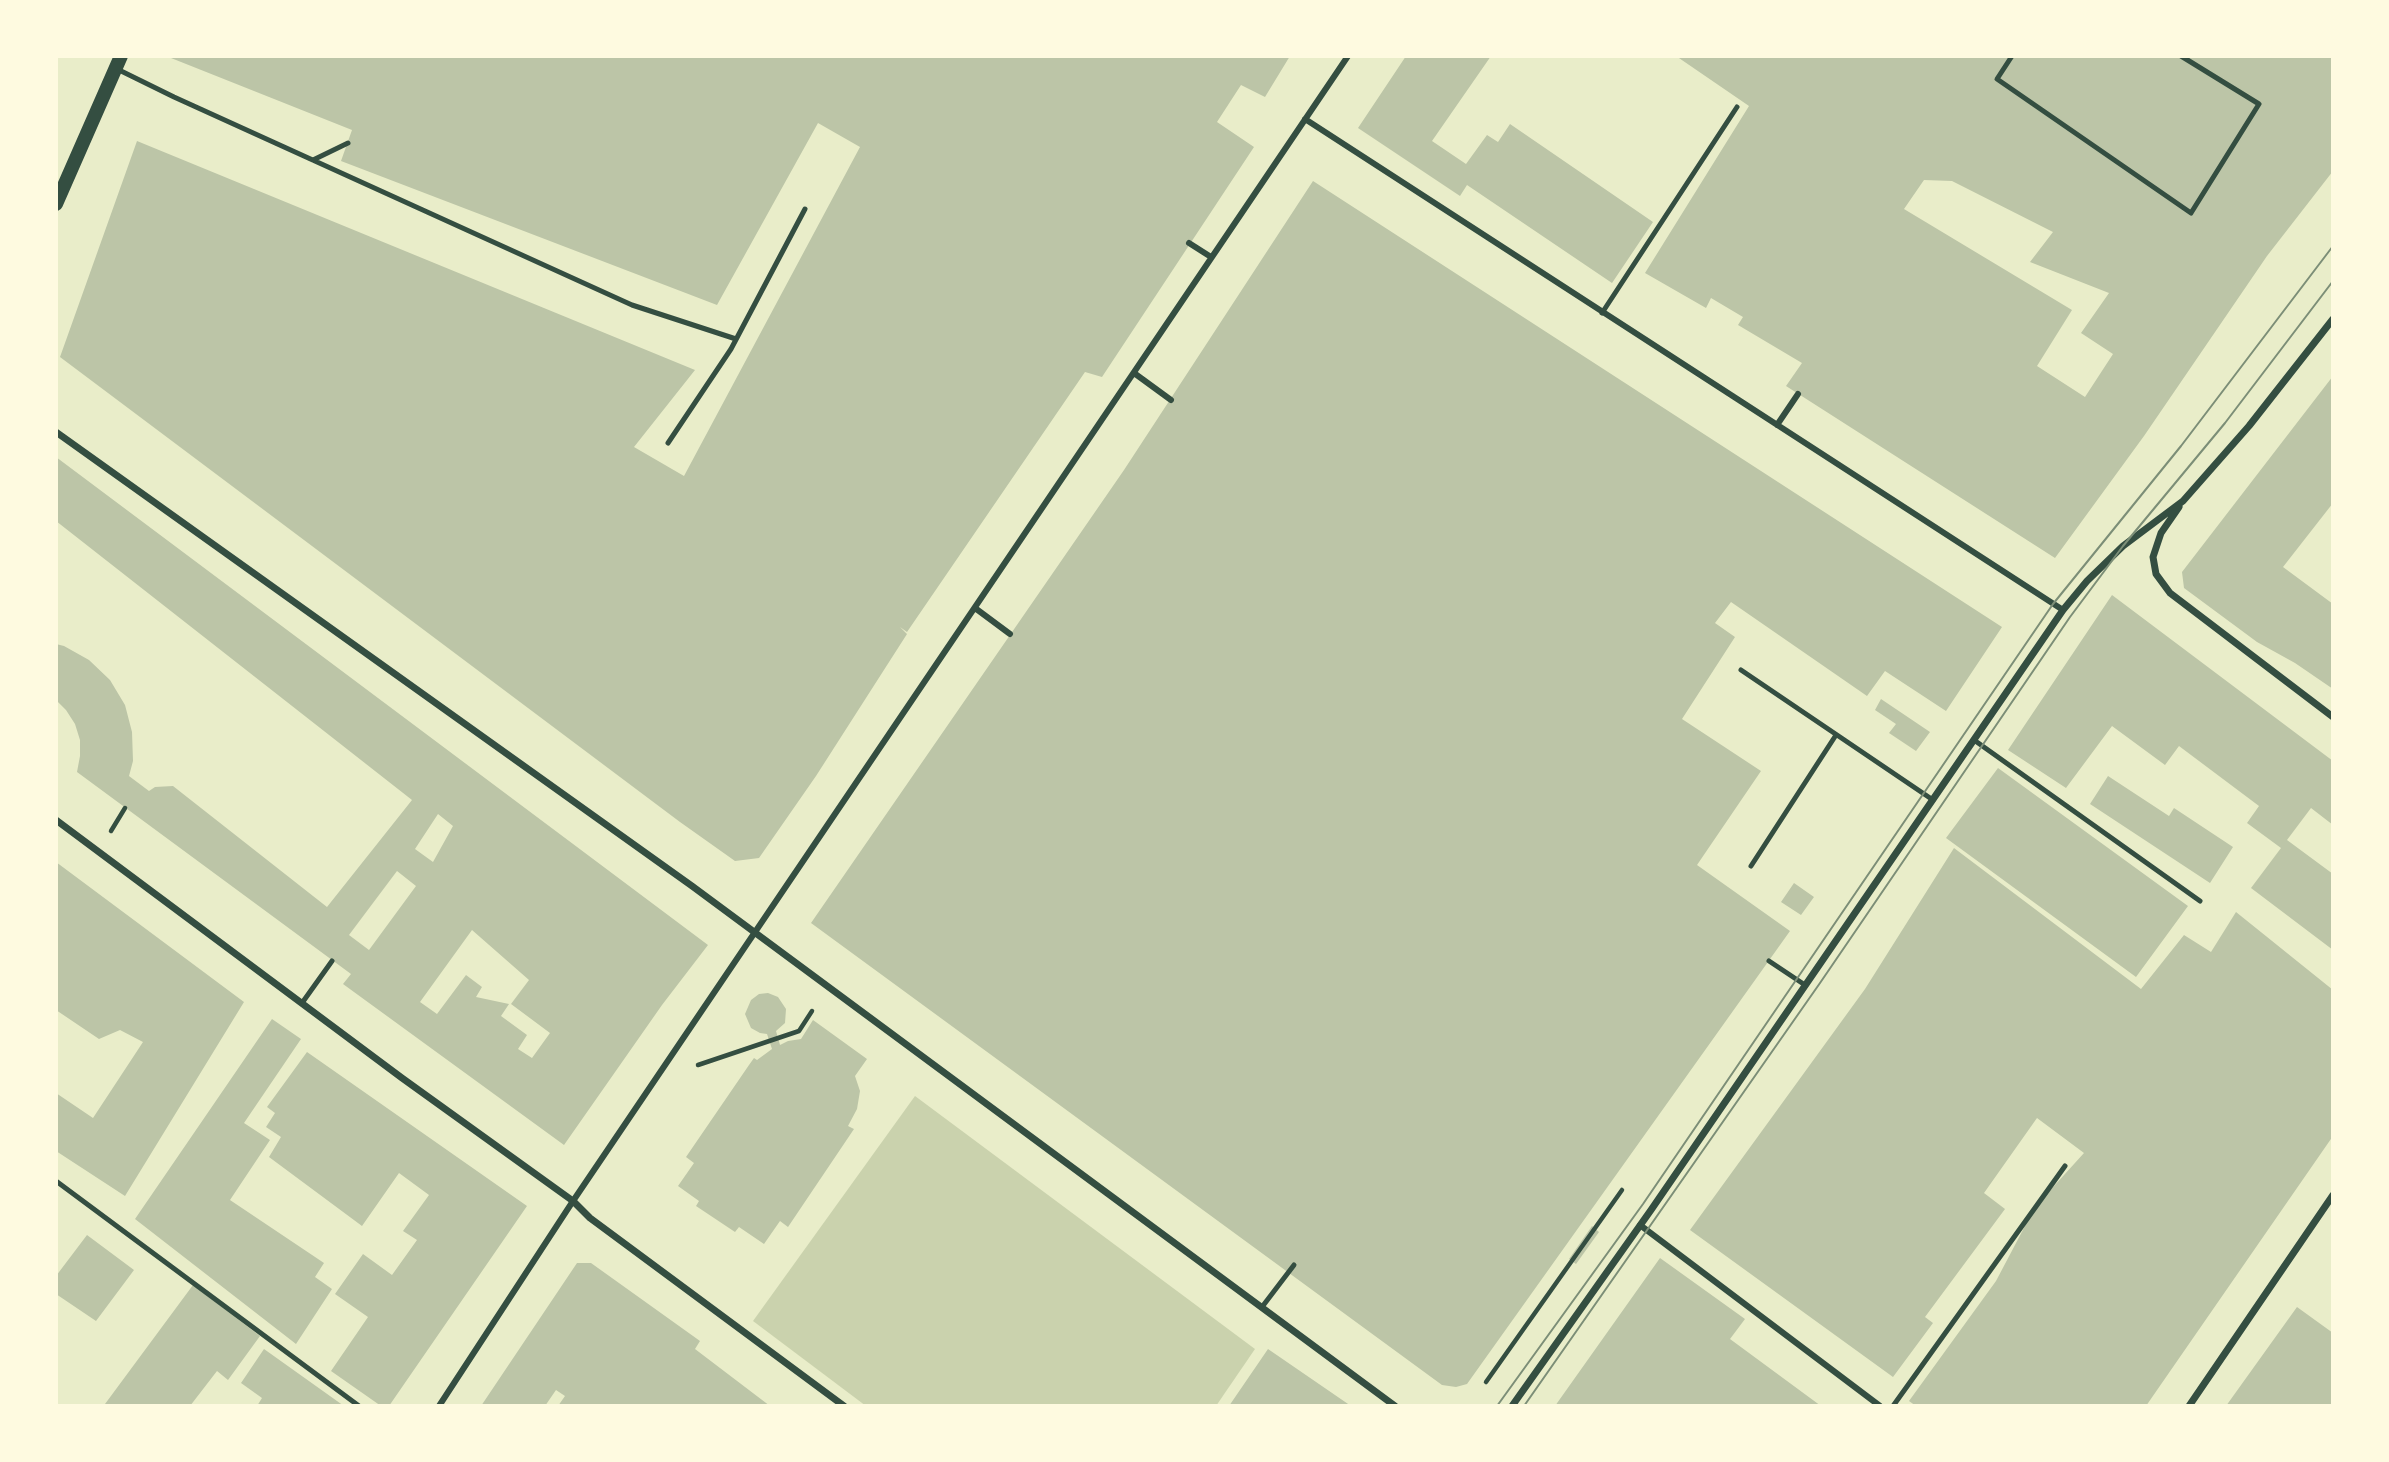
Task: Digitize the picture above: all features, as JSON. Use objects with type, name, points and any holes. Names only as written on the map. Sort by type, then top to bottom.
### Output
[{"type":"main road","points":[[56,204],[117,60]]},
{"type":"street","points":[[439,1406],[573,1200],[1348,56]]},
{"type":"street","points":[[1305,119],[2063,610]]},
{"type":"street","points":[[1189,243],[1211,257]]},
{"type":"street","points":[[2333,320],[2249,426],[2183,501],[2161,533],[2153,557],[2156,575],[2170,593],[2333,717]]},
{"type":"street","points":[[1134,373],[1171,400]]},
{"type":"street","points":[[1777,425],[1798,394]]},
{"type":"street","points":[[56,432],[755,932],[1395,1406]]},
{"type":"street","points":[[1512,1406],[1640,1225],[2063,610],[2087,581],[2123,546],[2183,501]]},
{"type":"street","points":[[975,608],[1010,634]]},
{"type":"street","points":[[56,820],[402,1078],[573,1200],[612,1234],[844,1406]]},
{"type":"street","points":[[2189,1406],[2333,1195]]},
{"type":"street","points":[[1640,1225],[1880,1406]]},
{"type":"lane","points":[[2012,56],[1997,79],[2191,213],[2259,104],[2181,56]]},
{"type":"lane","points":[[117,60],[313,160],[632,305],[736,340]]},
{"type":"lane","points":[[1602,313],[1737,107]]},
{"type":"lane","points":[[313,160],[348,143]]},
{"type":"lane","points":[[668,443],[736,340],[805,209]]},
{"type":"lane","points":[[1741,670],[1933,800]]},
{"type":"lane","points":[[1751,866],[1836,735]]},
{"type":"lane","points":[[1974,740],[2200,901]]},
{"type":"lane","points":[[302,1003],[332,961]]},
{"type":"lane","points":[[1769,961],[1805,985]]},
{"type":"lane","points":[[1893,1406],[2065,1167]]},
{"type":"lane","points":[[56,1181],[359,1406]]},
{"type":"lane","points":[[1262,1307],[1294,1265]]},
{"type":"path","points":[[698,1065],[799,1031],[812,1011]]},
{"type":"path","points":[[1486,1382],[1622,1190]]},
{"type":"green space","points":[[915,1096],[1255,1349],[1216,1406],[866,1406],[753,1321]]},
{"type":"building","points":[[1290,56],[1265,97],[1241,85],[1217,122],[1254,147],[1102,377],[1085,372],[907,632],[900,627],[907,634],[816,776],[759,858],[735,861],[60,357],[137,141],[695,370],[634,447],[684,476],[860,147],[818,123],[717,305],[341,161],[352,130],[171,58]]},
{"type":"building","points":[[1406,56],[1491,56],[1432,141],[1466,164],[1487,135],[1498,142],[1510,124],[1653,222],[1612,283],[1467,185],[1460,196],[1358,128]]},
{"type":"building","points":[[1676,56],[2333,56],[2333,171],[2267,256],[2144,436],[2055,558],[1786,386],[1802,363],[1738,325],[1743,317],[1711,298],[1706,308],[1645,273],[1749,106]],"holes":[[[1924,180],[1952,181],[2053,232],[2030,262],[2109,293],[2081,333],[2113,354],[2085,397],[2037,366],[2072,310],[1904,209]]]},
{"type":"building","points":[[1313,181],[2002,627],[1946,711],[1885,671],[1867,696],[1731,602],[1715,623],[1735,637],[1682,719],[1761,771],[1697,865],[1790,931],[1467,1384],[1456,1387],[1442,1385],[811,923],[1124,470]]},
{"type":"building","points":[[2333,376],[2333,503],[2283,567],[2333,604],[2333,689],[2295,663],[2257,642],[2184,588],[2182,572]]},
{"type":"building","points":[[56,457],[708,945],[662,1005],[564,1145],[343,984],[351,974],[77,772],[80,740],[75,724],[56,700],[56,644],[89,660],[110,680],[125,705],[132,732],[133,761],[129,776],[149,791],[155,787],[173,786],[327,907],[412,800],[56,521]],"holes":[[[438,814],[453,826],[433,862],[415,849]],[[397,871],[416,886],[369,950],[349,935]],[[472,930],[529,980],[511,1004],[550,1033],[532,1058],[518,1049],[527,1035],[501,1016],[509,1004],[476,997],[482,987],[466,975],[437,1014],[420,1002]]]},
{"type":"building","points":[[2112,595],[2333,761],[2333,825],[2311,808],[2287,840],[2333,874],[2333,950],[2251,888],[2281,848],[2247,823],[2259,806],[2179,746],[2165,765],[2112,726],[2066,788],[2008,750]]},
{"type":"building","points":[[1881,699],[1930,732],[1916,751],[1889,733],[1896,724],[1875,710]]},
{"type":"building","points":[[1998,768],[2188,906],[2136,977],[1946,838]]},
{"type":"building","points":[[2108,776],[2169,816],[2174,808],[2233,847],[2210,883],[2090,804]]},
{"type":"building","points":[[1954,848],[2141,989],[2184,935],[2211,952],[2236,912],[2333,990],[2333,1136],[2146,1406],[1916,1406],[1909,1401],[1996,1281],[2035,1207],[2084,1153],[2037,1118],[1984,1193],[2005,1209],[1925,1317],[1933,1323],[1893,1377],[1690,1230],[1865,989]]},
{"type":"building","points":[[56,862],[244,1002],[125,1196],[56,1151],[56,1093],[93,1118],[143,1042],[120,1030],[99,1039],[56,1010]]},
{"type":"building","points":[[1794,883],[1814,897],[1801,915],[1781,902]]},
{"type":"building","points":[[768,993],[778,997],[786,1009],[785,1023],[776,1031],[780,1045],[801,1039],[813,1020],[867,1059],[855,1076],[860,1091],[857,1109],[848,1126],[854,1129],[788,1227],[780,1221],[764,1244],[739,1227],[735,1232],[696,1206],[699,1201],[678,1186],[694,1163],[686,1157],[749,1065],[754,1058],[757,1060],[772,1049],[767,1034],[751,1028],[745,1014],[751,1000],[759,994]]},
{"type":"building","points":[[272,1019],[301,1039],[244,1123],[270,1140],[230,1200],[324,1263],[315,1277],[332,1289],[296,1344],[135,1219]]},
{"type":"building","points":[[307,1052],[527,1206],[389,1406],[381,1406],[331,1371],[368,1317],[335,1294],[363,1254],[392,1275],[417,1240],[403,1231],[429,1195],[399,1173],[362,1226],[269,1157],[281,1137],[266,1127],[275,1113],[267,1107]]},
{"type":"building","points":[[1592,1226],[1599,1232],[1576,1264],[1569,1259]]},
{"type":"building","points":[[87,1235],[134,1270],[96,1321],[56,1294],[56,1276]]},
{"type":"building","points":[[1660,1258],[1745,1319],[1730,1339],[1821,1406],[1555,1406]]},
{"type":"building","points":[[577,1263],[591,1263],[700,1341],[695,1349],[770,1406],[558,1406],[565,1396],[556,1390],[545,1406],[481,1406]]},
{"type":"building","points":[[193,1285],[260,1336],[228,1380],[217,1371],[190,1406],[105,1404]]},
{"type":"building","points":[[2297,1307],[2333,1333],[2333,1406],[2226,1406]]},
{"type":"building","points":[[264,1349],[344,1406],[257,1406],[262,1398],[241,1383]]},
{"type":"building","points":[[1268,1349],[1351,1406],[1229,1406]]},
{"type":"tram line","points":[[1497,1406],[1643,1204],[2053,604],[2181,446],[2333,246]]},
{"type":"tram line","points":[[1524,1406],[1820,983],[2070,617],[2123,546],[2225,423],[2333,281]]}]
